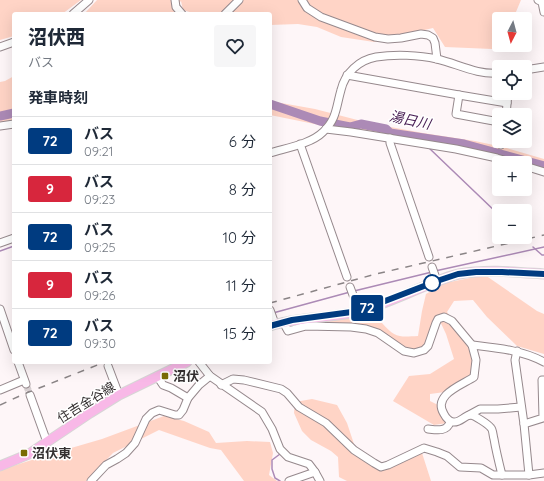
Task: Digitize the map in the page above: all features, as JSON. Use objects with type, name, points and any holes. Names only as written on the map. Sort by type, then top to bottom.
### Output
[{"type":"main road","points":[[276,324],[359,311],[458,274],[502,272],[544,274]]},
{"type":"main road","name":"住吉金谷線","points":[[0,466],[29,454],[119,395],[184,364]]},
{"type":"street","points":[[75,12],[89,0]]},
{"type":"street","points":[[175,0],[176,7],[180,12]]},
{"type":"street","points":[[227,12],[239,0]]},
{"type":"street","points":[[302,0],[307,8],[321,17],[375,37],[388,39],[421,34],[428,35],[433,38],[435,43],[437,59]]},
{"type":"street","points":[[538,0],[542,2],[544,12]]},
{"type":"street","points":[[0,47],[12,43]]},
{"type":"street","points":[[272,152],[314,139],[323,132],[334,118],[343,82],[347,75],[360,62],[376,57],[412,55],[437,59],[467,69],[492,73]]},
{"type":"street","points":[[532,69],[544,67]]},
{"type":"street","points":[[347,75],[507,103]]},
{"type":"street","points":[[459,95],[456,114],[492,121]]},
{"type":"street","points":[[507,100],[507,108]]},
{"type":"street","points":[[0,126],[12,124]]},
{"type":"street","points":[[326,128],[456,149],[492,157]]},
{"type":"street","points":[[390,138],[390,143],[428,257]]},
{"type":"street","points":[[300,144],[347,277]]},
{"type":"street","points":[[532,168],[544,172]]},
{"type":"street","points":[[0,243],[12,239]]},
{"type":"street","points":[[432,267],[437,281]]},
{"type":"street","points":[[350,287],[359,311]]},
{"type":"street","points":[[0,309],[2,322],[12,345]]},
{"type":"street","points":[[272,314],[276,324],[288,331],[306,326],[351,327],[366,329],[378,333],[404,351],[414,352],[424,350],[428,346],[438,320],[444,317],[452,321],[472,344],[476,360],[474,377],[450,391],[441,402],[441,409],[450,422]]},
{"type":"street","points":[[472,344],[516,351],[533,356],[544,362]]},
{"type":"street","points":[[516,351],[515,360],[529,475]]},
{"type":"street","points":[[0,390],[25,382],[19,364]]},
{"type":"street","points":[[201,364],[210,376],[221,385],[262,412],[272,429],[280,449],[288,457],[309,464],[320,481]]},
{"type":"street","points":[[108,366],[119,395]]},
{"type":"street","points":[[158,376],[163,386],[171,388],[188,398]]},
{"type":"street","points":[[91,481],[106,465],[126,453],[136,444],[146,419],[152,413],[159,410],[179,415],[188,398],[199,385],[210,376]]},
{"type":"street","points":[[221,385],[233,379],[244,380],[281,389],[287,393],[299,407],[326,423],[354,450],[381,467],[424,448],[447,456],[460,467],[481,468],[493,478],[502,475],[529,475],[544,473]]},
{"type":"street","points":[[524,424],[543,418],[542,380],[544,380]]},
{"type":"street","points":[[30,395],[47,442]]},
{"type":"street","points":[[450,422],[456,422],[480,409],[521,407]]},
{"type":"street","points":[[469,415],[474,416],[491,428],[502,475]]},
{"type":"street","points":[[428,429],[440,430],[447,428],[450,422]]},
{"type":"street","points":[[289,481],[315,472]]},
{"type":"shaded area","points":[[0,0],[81,0],[65,12],[12,12],[12,37],[0,40]]},
{"type":"shaded area","points":[[97,0],[521,0],[516,12],[492,12],[492,49],[445,47],[433,28],[374,42],[341,37],[317,27],[298,24],[272,25],[272,12],[190,12],[183,10],[181,1],[174,8],[177,12],[86,12]]},
{"type":"shaded area","points":[[12,77],[12,123],[0,125],[0,82]]},
{"type":"shaded area","points":[[272,101],[315,109],[369,123],[475,141],[492,145],[492,148],[506,148],[544,159],[544,170],[532,166],[532,156],[498,156],[485,152],[339,129],[272,115]]},
{"type":"shaded area","points":[[485,275],[537,311],[544,314],[544,354],[517,346],[487,317],[473,300],[454,301],[447,312],[463,336],[472,356],[472,375],[445,392],[430,394],[430,401],[438,405],[447,423],[434,425],[393,401],[409,376],[430,374],[454,359],[446,334],[437,315],[423,347],[414,350],[403,348],[378,330],[310,325],[311,322],[356,316],[382,323],[390,332],[398,336],[418,336],[426,294],[445,283]]},
{"type":"shaded area","points":[[312,399],[337,405],[347,423],[355,447],[381,467],[422,453],[431,481],[347,481],[339,477],[338,457],[331,451],[311,440],[302,431],[294,413],[295,402]]},
{"type":"shaded area","points":[[164,416],[184,421],[209,432],[216,443],[247,441],[270,442],[273,453],[269,475],[277,481],[244,481],[221,450],[210,448],[159,430],[113,453],[86,481],[0,481],[0,470],[102,439]]},
{"type":"waterway","name":"湯日川","points":[[272,105],[320,121],[350,127],[361,124],[386,129],[390,133],[464,144],[544,166]]},
{"type":"waterway","name":"湯日川","points":[[0,116],[12,113]]},
{"type":"waterway","points":[[429,148],[492,208]]},
{"type":"waterway","points":[[0,251],[12,247]]},
{"type":"waterway","points":[[533,247],[544,255]]},
{"type":"waterway","points":[[435,271],[544,247]]},
{"type":"waterway","points":[[354,291],[432,272]]},
{"type":"waterway","points":[[273,313],[350,292]]},
{"type":"waterway","points":[[280,454],[272,460],[272,469],[275,478],[280,481]]},
{"type":"tunnel","points":[[26,384],[30,395]]},
{"type":"railway","points":[[272,302],[376,274],[544,235]]},
{"type":"railway","points":[[0,405],[100,364]]},
{"type":"bus line","name":"72","points":[[272,325],[292,320],[359,311],[458,274],[476,272],[544,274]]},
{"type":"place","name":"沼伏","points":[[165,376]]},
{"type":"place","name":"沼伏東","points":[[24,453]]}]
